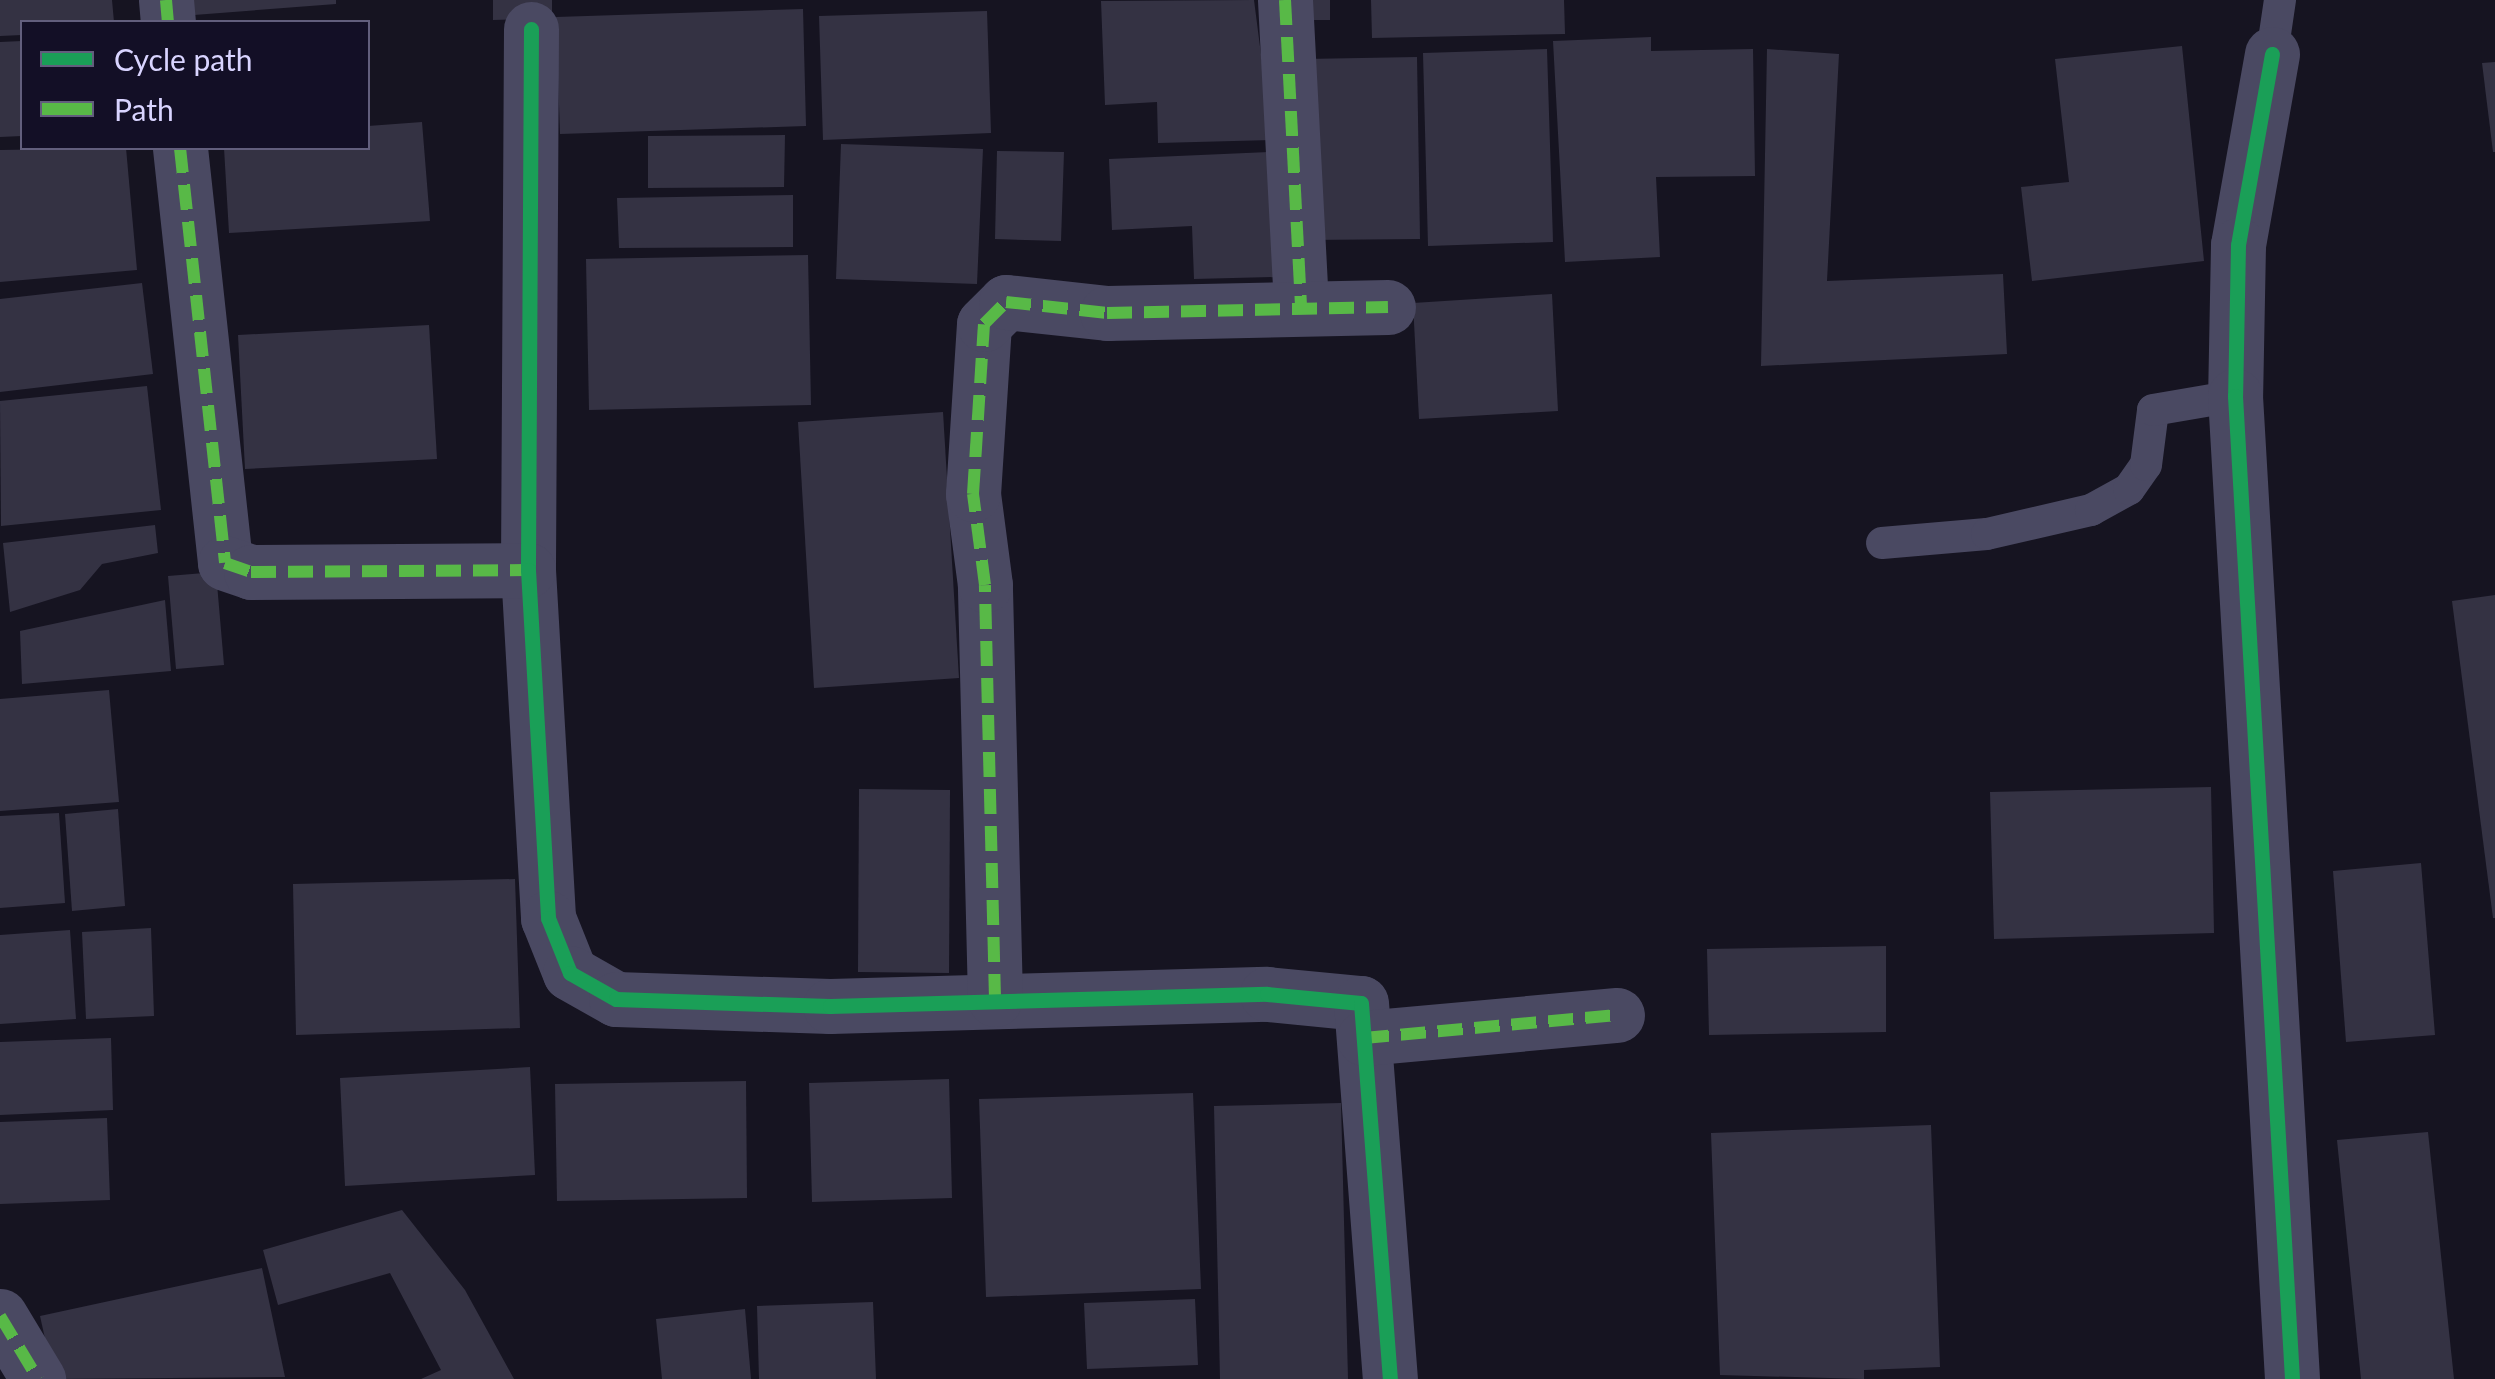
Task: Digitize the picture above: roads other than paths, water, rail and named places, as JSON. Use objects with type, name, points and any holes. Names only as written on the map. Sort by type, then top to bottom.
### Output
[{"type":"street","points":[[1285,0],[1300,308]]},
{"type":"street","points":[[531,29],[528,570],[548,918],[570,973],[616,999],[830,1006],[1267,994],[1361,1002],[1390,1379]]},
{"type":"street","points":[[2272,54],[2238,246],[2235,396],[2292,1379]]},
{"type":"street","points":[[180,150],[224,563],[252,572],[528,570]]},
{"type":"street","points":[[995,999],[985,584],[973,494],[984,324],[1006,302],[1107,313],[1388,308]]},
{"type":"street","points":[[1364,1038],[1617,1014]]},
{"type":"street","points":[[0,1316],[38,1379]]},
{"type":"lane","points":[[2272,54],[2280,0]]},
{"type":"lane","points":[[1882,543],[1987,534],[2091,510],[2129,489],[2146,465],[2154,410],[2235,396]]}]
